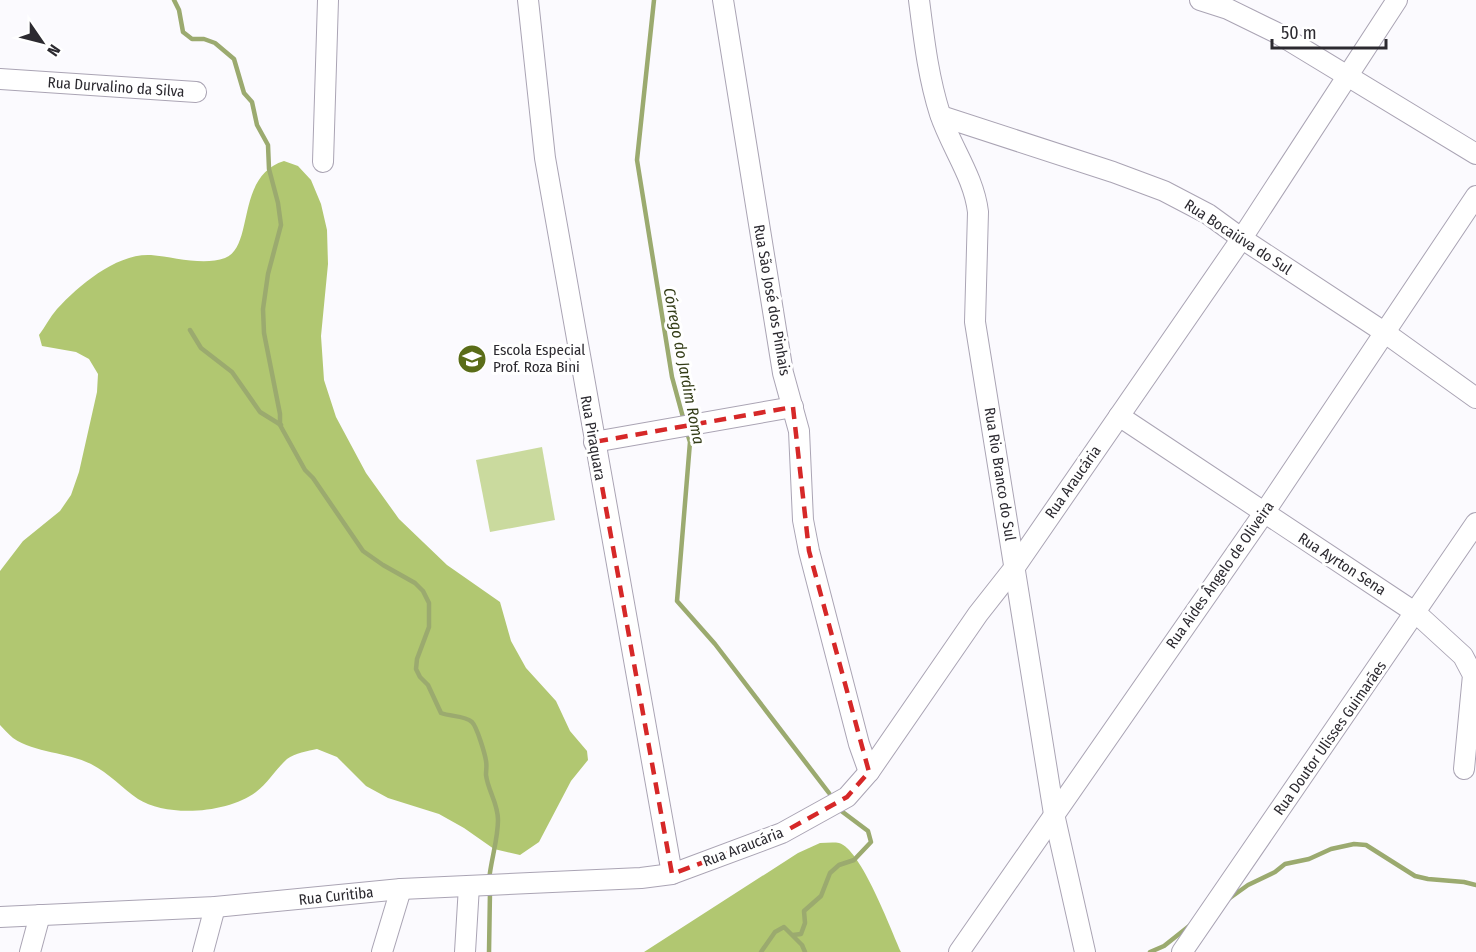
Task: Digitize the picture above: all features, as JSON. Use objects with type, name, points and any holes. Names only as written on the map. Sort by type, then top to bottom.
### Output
[{"type":"street","points":[[323,162],[328,0]]},
{"type":"street","name":"Rua Piraquara","points":[[528,0],[544,158],[672,874]]},
{"type":"street","name":"Rua São José dos Pinhais","points":[[723,0],[783,373],[799,431],[802,520],[859,744],[869,772]]},
{"type":"street","name":"Rua Rio Branco do Sul","points":[[919,0],[929,75],[941,116],[976,198],[978,213],[975,322],[1054,814],[1085,952]]},
{"type":"street","points":[[1200,0],[1228,9],[1275,32],[1476,154]]},
{"type":"street","name":"Rua Araucária","points":[[672,874],[782,833],[847,798],[869,772],[978,614],[1015,567],[1241,238],[1397,0]]},
{"type":"street","name":"Rua Durvalino da Silva","points":[[0,79],[196,92]]},
{"type":"street","name":"Rua Bocaiúva do Sul","points":[[941,116],[1113,172],[1164,191],[1208,214],[1384,332],[1476,398]]},
{"type":"street","name":"Rua Aides Ângelo de Oliveira","points":[[959,952],[1264,513],[1476,196]]},
{"type":"street","points":[[594,442],[793,407]]},
{"type":"street","name":"Rua Ayrton Sena","points":[[1119,416],[1416,613],[1463,656],[1473,675],[1464,769]]},
{"type":"street","name":"Rua Doutor Ulisses Guimarães","points":[[1182,952],[1476,523]]},
{"type":"street","name":"Rua Curitiba","points":[[0,917],[215,907],[401,889],[641,878],[672,874]]},
{"type":"street","points":[[465,952],[469,886]]},
{"type":"street","points":[[382,952],[401,889]]},
{"type":"street","points":[[203,952],[215,907]]},
{"type":"street","points":[[30,952],[40,915]]},
{"type":"highlighted area","points":[[793,407],[809,551],[869,772],[847,797],[782,833],[672,874],[594,442]]},
{"type":"green space","points":[[284,161],[298,166],[311,180],[321,204],[327,230],[328,264],[321,336],[324,380],[336,417],[366,473],[399,519],[447,565],[500,602],[511,641],[526,668],[556,701],[570,731],[587,751],[588,760],[571,781],[539,842],[520,855],[494,849],[439,814],[388,798],[366,786],[337,757],[317,749],[287,759],[256,792],[244,799],[230,805],[181,811],[165,809],[138,799],[91,764],[31,747],[13,738],[0,725],[0,571],[23,541],[60,511],[71,495],[79,472],[97,392],[98,374],[89,359],[76,352],[42,346],[39,335],[52,315],[76,290],[100,272],[125,259],[151,255],[198,261],[225,258],[234,251],[240,240],[258,181],[269,169]]},
{"type":"green space","points":[[542,447],[555,520],[490,532],[476,460]]},
{"type":"green space","points":[[820,843],[839,843],[857,859],[901,952],[644,952],[798,853]]},
{"type":"waterway","points":[[174,0],[179,10],[183,32],[192,39],[204,39],[215,43],[234,59],[244,93],[252,102],[257,125],[268,145],[269,169],[281,225],[268,274],[263,309],[264,333],[280,414],[280,425],[305,470],[313,478],[363,551],[415,583],[423,591],[429,603],[429,627],[417,659],[416,669],[428,685],[441,713],[465,718],[472,722],[481,741],[486,761],[487,781],[498,820],[489,880]]},
{"type":"waterway","name":"Córrego do Jardim Roma","points":[[654,0],[637,160],[672,377],[684,421]]},
{"type":"waterway","points":[[190,330],[201,348],[232,372],[260,412],[281,425]]},
{"type":"waterway","name":"Córrego do Jardim Roma","points":[[687,432],[690,442],[677,601],[715,644],[829,793]]},
{"type":"waterway","name":"Córrego do Jardim Roma","points":[[793,935],[801,934],[805,923],[804,911],[821,896],[830,873],[839,865],[854,860],[871,842],[868,831],[840,810]]},
{"type":"waterway","points":[[1227,900],[1285,864],[1309,859],[1331,849],[1354,844],[1366,845],[1415,876],[1476,885]]},
{"type":"waterway","points":[[489,952],[490,891]]},
{"type":"waterway","points":[[1150,952],[1164,946],[1193,923]]},
{"type":"waterway","points":[[761,952],[775,932],[784,927],[802,945],[805,952]]},
{"type":"place","name":"Escola Especial Prof. Roza Bini","points":[[472,359]]}]
